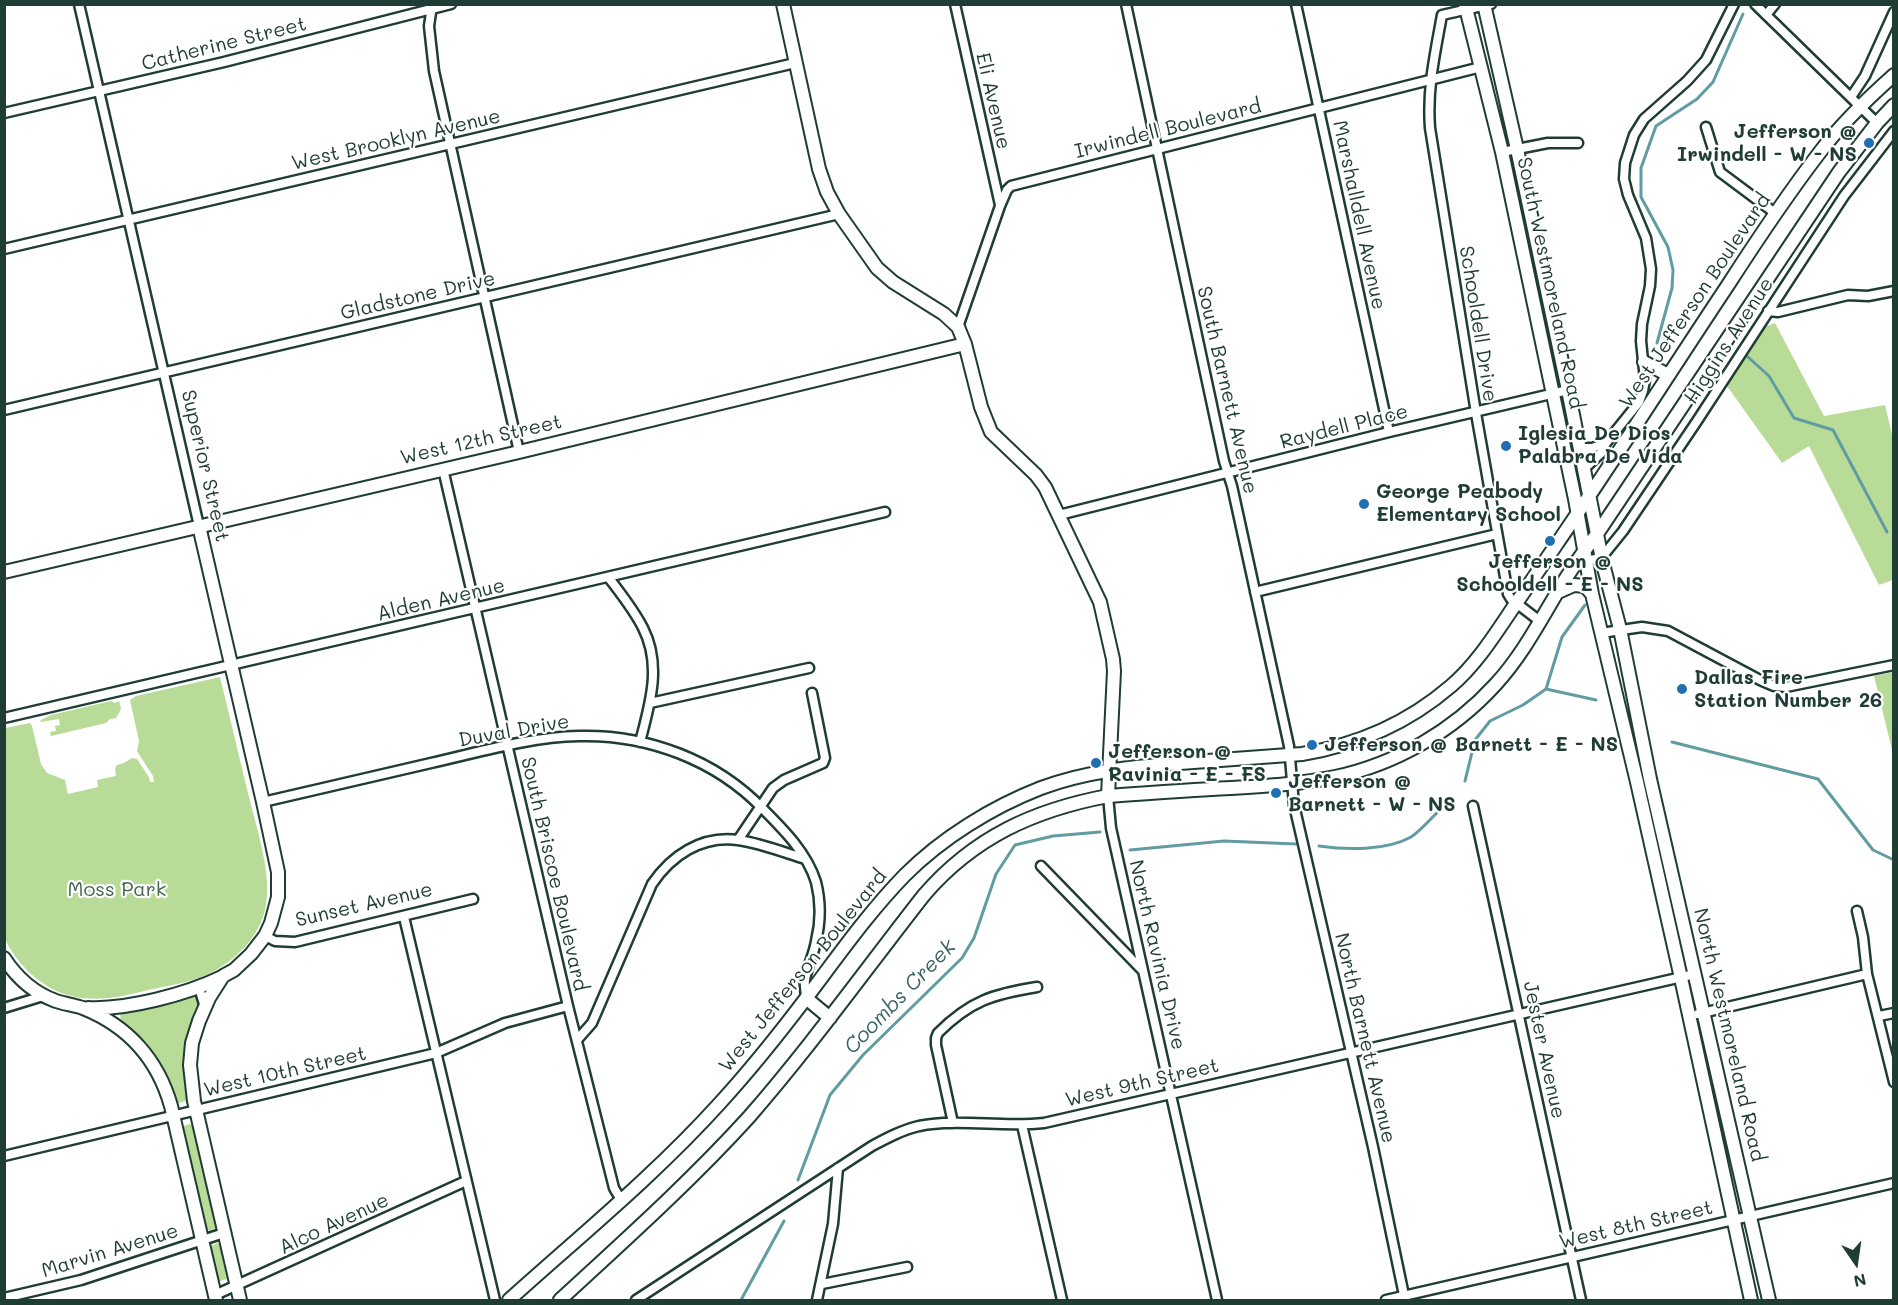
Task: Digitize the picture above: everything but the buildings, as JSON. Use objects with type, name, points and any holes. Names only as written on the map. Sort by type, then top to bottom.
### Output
[{"type":"main road","points":[[783,4],[811,139],[822,180],[839,214],[872,262],[885,276],[944,314],[958,327],[965,344],[981,407],[991,432],[1036,475],[1045,487],[1100,602],[1113,659],[1114,680],[1108,796]]},
{"type":"main road","name":"South Westmoreland Road","points":[[1486,5],[1650,779]]},
{"type":"main road","name":"South Westmoreland Road","points":[[1466,7],[1502,152],[1578,513],[1592,594],[1637,782]]},
{"type":"main road","name":"West Jefferson Boulevard","points":[[509,1300],[670,1155],[721,1102],[771,1043],[854,934],[899,882],[949,839],[997,809],[1039,789],[1071,778],[1110,770],[1290,755],[1324,750],[1353,742],[1402,721],[1426,706],[1464,673],[1498,631],[1590,496],[1775,213],[1855,102],[1893,75]]},
{"type":"main road","points":[[560,1300],[693,1176],[727,1141],[770,1093],[924,895],[962,858],[995,835],[1045,811],[1079,801],[1108,796],[1291,784],[1336,777],[1359,771],[1399,755],[1460,718],[1495,685],[1514,662],[1541,622],[1557,592],[1586,556],[1597,534],[1839,172],[1893,105]]},
{"type":"main road","name":"West 12th Street","points":[[4,572],[519,452],[965,344]]},
{"type":"main road","points":[[1644,362],[1668,375]]},
{"type":"main road","name":"Superior Street","points":[[199,526],[276,859],[278,883],[275,912],[264,936],[251,954],[234,970],[223,976]]},
{"type":"main road","points":[[1557,592],[1574,585],[1585,586],[1592,594]]},
{"type":"main road","name":"North Westmoreland Road","points":[[1650,779],[1769,1300]]},
{"type":"main road","name":"North Westmoreland Road","points":[[1637,782],[1751,1300]]},
{"type":"main road","points":[[4,958],[23,981],[43,996],[81,1007],[120,1007],[198,988],[223,976]]},
{"type":"main road","points":[[223,976],[205,1007],[192,1043],[190,1065],[196,1111],[240,1300]]},
{"type":"main road","points":[[806,998],[830,1018]]},
{"type":"main road","points":[[81,1007],[116,1025],[143,1049],[162,1079],[174,1116],[216,1298]]},
{"type":"street","name":"Superior Street","points":[[79,4],[199,526]]},
{"type":"street","name":"Catherine Street","points":[[4,113],[224,62],[450,4]]},
{"type":"street","name":"Eli Avenue","points":[[955,4],[1000,206]]},
{"type":"street","name":"South Barnett Avenue","points":[[1126,4],[1290,755],[1291,784]]},
{"type":"street","name":"Marshalldell Avenue","points":[[1296,4],[1389,432]]},
{"type":"street","name":"Schooldell Drive","points":[[1444,4],[1430,80],[1428,104],[1430,128],[1508,594],[1541,622]]},
{"type":"street","points":[[1585,468],[1601,453],[1606,443],[1639,402],[1645,380],[1641,341],[1650,286],[1650,252],[1628,195],[1624,179],[1625,163],[1637,128],[1706,60],[1734,4]]},
{"type":"street","points":[[1755,4],[1877,123]]},
{"type":"street","points":[[1766,15],[1775,4]]},
{"type":"street","points":[[1442,15],[1466,7],[1486,5]]},
{"type":"street","points":[[432,7],[429,26],[431,54],[519,452]]},
{"type":"street","points":[[1855,102],[1893,12]]},
{"type":"street","name":"West Brooklyn Avenue","points":[[4,249],[795,63]]},
{"type":"street","name":"Irwindell Boulevard","points":[[958,327],[1000,206],[1007,190],[1018,183],[1480,67]]},
{"type":"street","points":[[1706,127],[1720,172],[1775,213]]},
{"type":"street","name":"Higgins Avenue","points":[[1602,557],[1651,490],[1844,196],[1893,131]]},
{"type":"street","points":[[1502,152],[1548,143],[1578,143]]},
{"type":"street","name":"Gladstone Drive","points":[[4,410],[839,214]]},
{"type":"street","points":[[1768,311],[1778,312],[1848,295],[1868,296],[1893,291]]},
{"type":"street","name":"Raydell Place","points":[[1059,516],[1389,432],[1568,390]]},
{"type":"street","points":[[1580,448],[1592,448],[1606,443]]},
{"type":"street","name":"South Briscoe Boulevard","points":[[443,469],[568,1006],[614,1188],[621,1200]]},
{"type":"street","name":"Alden Avenue","points":[[4,718],[885,512]]},
{"type":"street","points":[[1255,592],[1497,534]]},
{"type":"street","points":[[1586,556],[1602,557]]},
{"type":"street","points":[[609,578],[636,617],[649,643],[654,673],[650,703],[640,742]]},
{"type":"street","points":[[1601,633],[1642,627],[1668,631],[1774,686],[1786,687],[1893,665]]},
{"type":"street","points":[[650,703],[809,668]]},
{"type":"street","points":[[738,840],[772,788],[784,780],[823,763],[825,758],[812,693]]},
{"type":"street","name":"Duval Drive","points":[[263,802],[507,745],[550,738],[612,737],[686,755],[741,788],[785,832],[805,859],[815,881],[820,903],[816,942],[805,981],[806,998]]},
{"type":"street","name":"North Barnett Avenue","points":[[1291,784],[1373,1147],[1404,1298]]},
{"type":"street","name":"North Ravinia Drive","points":[[1108,796],[1111,828],[1217,1300]]},
{"type":"street","name":"Jester Avenue","points":[[1473,806],[1581,1300]]},
{"type":"street","points":[[577,1040],[592,1023],[652,884],[663,868],[681,853],[710,841],[738,840],[805,859]]},
{"type":"street","points":[[1041,866],[1144,972]]},
{"type":"street","name":"Sunset Avenue","points":[[264,936],[275,942],[295,942],[473,899]]},
{"type":"street","points":[[1857,911],[1867,974],[1879,1016],[1893,1082]]},
{"type":"street","points":[[404,917],[495,1300]]},
{"type":"street","name":"West 9th Street","points":[[636,1300],[872,1146],[918,1126],[953,1123],[1022,1125],[1044,1123],[1695,974]]},
{"type":"street","points":[[1689,1016],[1867,974]]},
{"type":"street","points":[[953,1123],[936,1045],[938,1033],[984,998],[1036,987]]},
{"type":"street","points":[[198,988],[205,1007]]},
{"type":"street","points":[[4,1008],[43,996]]},
{"type":"street","name":"West 10th Street","points":[[4,1155],[436,1053],[505,1023],[568,1006]]},
{"type":"street","points":[[116,1025],[116,1015],[120,1007]]},
{"type":"street","points":[[1879,1016],[1893,1013]]},
{"type":"street","points":[[1022,1125],[1062,1300]]},
{"type":"street","points":[[817,1300],[834,1224],[838,1168]]},
{"type":"street","name":"Alco Avenue","points":[[216,1298],[237,1286],[466,1181]]},
{"type":"street","name":"West 8th Street","points":[[1386,1300],[1404,1298],[1893,1183]]},
{"type":"street","name":"Marvin Avenue","points":[[4,1298],[81,1280],[224,1233]]},
{"type":"street","points":[[822,1284],[907,1267]]},
{"type":"green space","points":[[1775,323],[1824,416],[1885,405],[1894,443],[1893,580],[1879,585],[1809,446],[1782,463],[1727,386],[1764,327]]},
{"type":"green space","points":[[1894,672],[1893,754],[1874,676]]},
{"type":"green space","name":"Moss Park","points":[[220,677],[266,868],[267,897],[262,921],[257,931],[243,949],[226,964],[206,975],[185,982],[118,997],[98,999],[67,995],[47,986],[30,973],[16,957],[5,939],[5,728],[30,723],[41,764],[47,773],[65,780],[68,794],[98,787],[97,780],[116,776],[117,765],[132,758],[137,759],[150,782],[154,782],[153,776],[137,751],[139,741],[130,700],[136,696]]},
{"type":"green space","points":[[111,701],[115,703],[119,701],[121,709],[116,718],[106,723],[51,736],[50,732],[56,731],[55,726],[60,725],[59,719],[40,722],[51,715]]},
{"type":"green space","points":[[193,995],[198,998],[200,1008],[189,1100],[175,1104],[122,1025],[120,1015],[123,1012]]},
{"type":"green space","points":[[194,1123],[217,1227],[210,1231],[205,1228],[180,1127]]},
{"type":"green space","points":[[217,1243],[222,1245],[231,1278],[217,1282],[210,1247]]},
{"type":"waterway","name":"Coombs Creek","points":[[1657,343],[1672,288],[1673,270],[1668,247],[1641,197],[1641,168],[1656,126],[1697,99],[1713,82],[1743,14]]},
{"type":"waterway","points":[[1748,357],[1769,376],[1794,418],[1833,430],[1887,532]]},
{"type":"waterway","name":"Coombs Creek","points":[[1465,781],[1475,740],[1490,721],[1523,705],[1546,689],[1562,637],[1585,605]]},
{"type":"waterway","points":[[1546,689],[1596,700]]},
{"type":"waterway","points":[[1672,742],[1818,779],[1873,850],[1894,860]]},
{"type":"waterway","name":"Coombs Creek","points":[[1319,846],[1366,848],[1401,842],[1420,830],[1451,798]]},
{"type":"waterway","name":"Coombs Creek","points":[[798,1180],[830,1095],[863,1055],[962,958],[974,938],[996,874],[1015,845],[1053,836],[1100,832]]},
{"type":"waterway","name":"Coombs Creek","points":[[1130,850],[1224,841],[1296,844]]},
{"type":"waterway","name":"Coombs Creek","points":[[741,1300],[784,1221]]},
{"type":"place","name":"Jefferson @ Irwindell - W - NS","points":[[1869,143]]},
{"type":"place","name":"Iglesia De Dios Palabra De Vida","points":[[1506,446]]},
{"type":"place","name":"George Peabody Elementary School","points":[[1364,504]]},
{"type":"place","name":"Jefferson @ Schooldell - E - NS","points":[[1550,541]]},
{"type":"place","name":"Dallas Fire Station Number 26","points":[[1682,689]]},
{"type":"place","name":"Jefferson @ Barnett - E - NS","points":[[1312,745]]},
{"type":"place","name":"Jefferson @ Ravinia - E - FS","points":[[1096,763]]},
{"type":"place","name":"Jefferson @ Barnett - W - NS","points":[[1276,793]]}]
